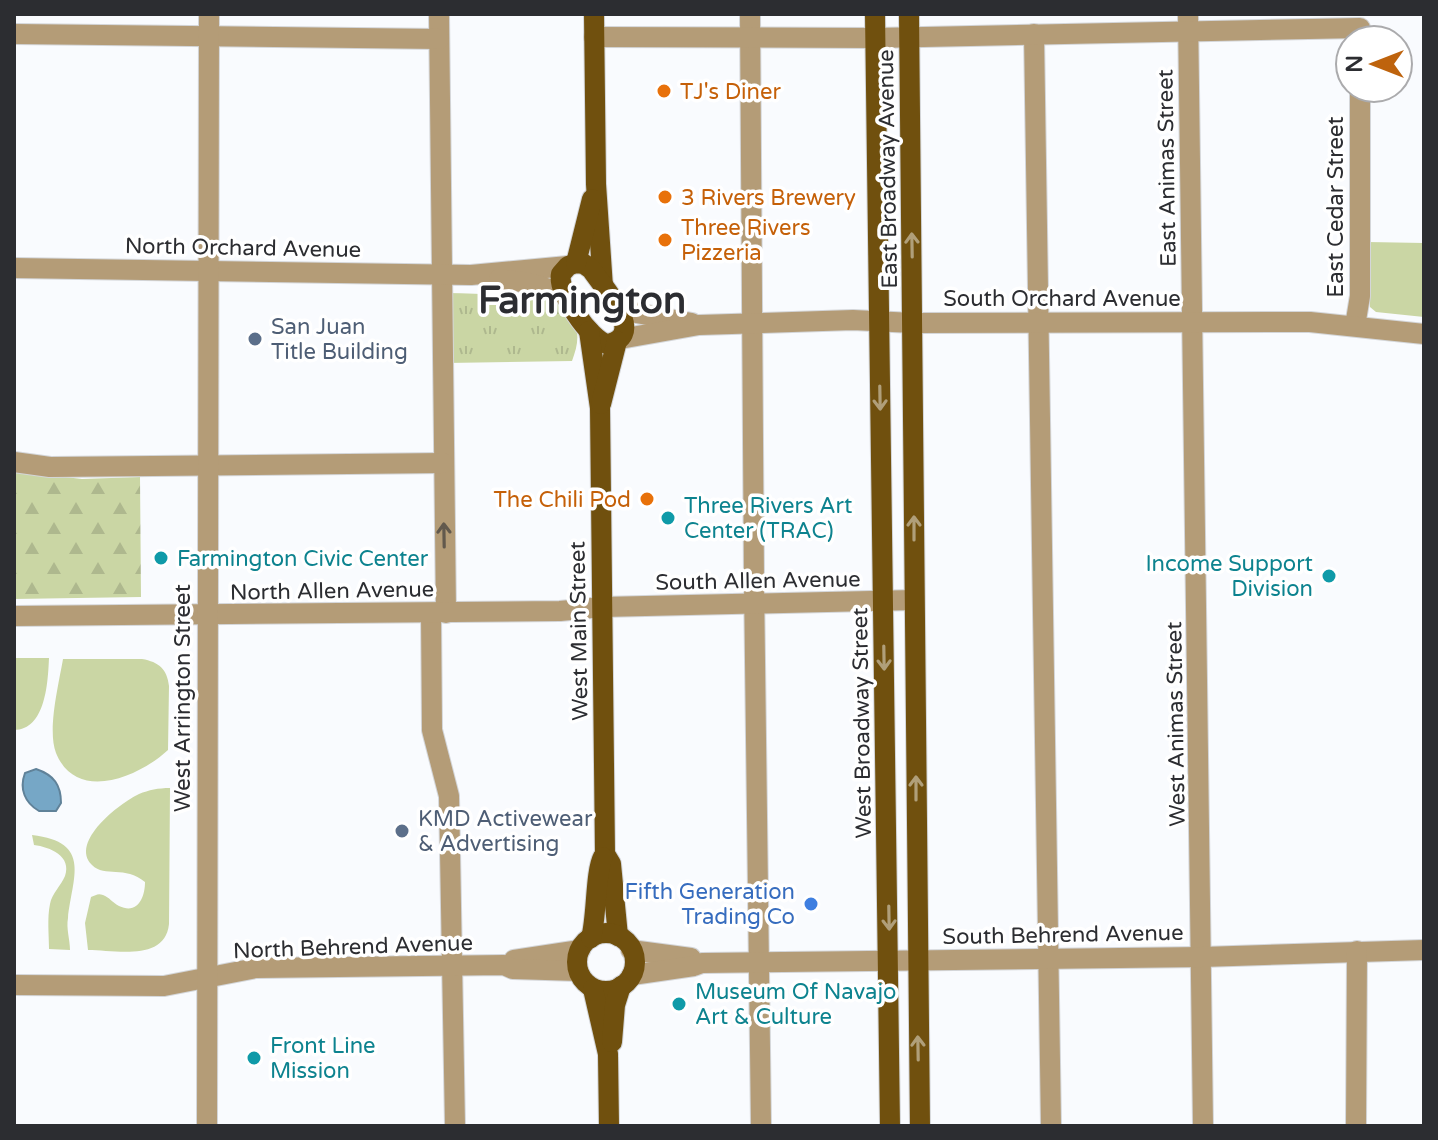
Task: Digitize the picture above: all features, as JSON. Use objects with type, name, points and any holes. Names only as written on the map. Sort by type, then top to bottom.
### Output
[{"type":"main road","points":[[594,14],[596,184],[603,287]]},
{"type":"main road","name":"East Broadway Avenue","points":[[875,14],[879,320]]},
{"type":"main road","name":"East Broadway Avenue","points":[[909,14],[913,323]]},
{"type":"main road","points":[[596,184],[572,264],[561,274],[559,281],[589,331],[600,342],[607,344],[619,340]]},
{"type":"main road","points":[[572,264],[584,264],[591,269],[619,310]]},
{"type":"main road","name":"West Main Street","points":[[600,408],[619,340],[626,326],[619,310]]},
{"type":"main road","name":"West Broadway Street","points":[[879,320],[890,1126]]},
{"type":"main road","points":[[913,323],[920,1126]]},
{"type":"main road","name":"West Main Street","points":[[585,944],[598,899],[600,864],[605,854],[600,408],[589,331]]},
{"type":"main road","name":"West Main Street","points":[[605,854],[611,864],[625,943]]},
{"type":"main road","points":[[608,1054],[613,1041],[615,1005],[634,966],[625,943],[604,933],[585,944],[577,957],[578,971],[593,989],[608,1054],[609,1126]]},
{"type":"main road","points":[[593,989],[607,991],[626,981]]},
{"type":"street","name":"West Arrington Street","points":[[207,1126],[209,14]]},
{"type":"street","points":[[439,14],[443,463],[432,730],[449,796],[455,1126]]},
{"type":"street","points":[[750,14],[761,1126]]},
{"type":"street","points":[[594,37],[909,38],[1034,34],[1188,22],[1334,26]]},
{"type":"street","name":"East Animas Street","points":[[1188,22],[1192,321]]},
{"type":"street","points":[[14,34],[439,39]]},
{"type":"street","points":[[1034,34],[1051,1126]]},
{"type":"street","name":"East Cedar Street","points":[[1355,326],[1360,296],[1360,104]]},
{"type":"street","name":"North Orchard Avenue","points":[[14,268],[471,275],[572,264]]},
{"type":"street","name":"North Orchard Avenue","points":[[471,275],[529,283],[564,293]]},
{"type":"street","name":"South Orchard Avenue","points":[[619,310],[699,325]]},
{"type":"street","name":"South Orchard Avenue","points":[[619,340],[699,325],[879,320],[913,323],[1310,322],[1424,334]]},
{"type":"street","name":"West Animas Street","points":[[1192,321],[1203,1126]]},
{"type":"street","points":[[14,462],[50,467],[443,463]]},
{"type":"street","name":"South Allen Avenue","points":[[602,607],[914,600]]},
{"type":"street","name":"North Allen Avenue","points":[[14,616],[438,613],[560,611],[602,607]]},
{"type":"street","name":"South Behrend Avenue","points":[[625,943],[693,958],[702,963]]},
{"type":"street","name":"North Behrend Avenue","points":[[504,965],[513,960],[585,944]]},
{"type":"street","name":"South Behrend Avenue","points":[[626,981],[702,963],[1202,957],[1424,950]]},
{"type":"street","points":[[1356,1126],[1357,951]]},
{"type":"street","name":"North Behrend Avenue","points":[[14,985],[180,985],[256,968],[504,965],[513,969],[578,971]]},
{"type":"green space","points":[[1368,242],[1424,243],[1424,317],[1376,312],[1370,307]]},
{"type":"green space","points":[[447,293],[531,295],[556,301],[564,307],[576,327],[577,344],[572,361],[447,363]]},
{"type":"green space","points":[[14,471],[82,479],[140,477],[141,597],[14,599]]},
{"type":"green space","points":[[14,658],[49,658],[46,691],[39,713],[25,728],[14,730]]},
{"type":"green space","points":[[63,659],[142,659],[161,667],[169,686],[168,750],[142,769],[109,780],[78,778],[66,769],[56,753],[53,732]]},
{"type":"green space","points":[[170,788],[169,924],[165,936],[149,949],[124,952],[88,950],[85,923],[91,897],[101,894],[119,906],[131,908],[142,899],[145,882],[130,874],[103,871],[92,865],[87,856],[87,845],[92,835],[110,814],[139,794]]},
{"type":"green space","points":[[32,835],[64,845],[71,854],[74,876],[68,922],[70,950],[49,949],[50,904],[65,876],[65,863],[53,850],[34,845]]},
{"type":"water","points":[[36,769],[48,774],[58,786],[61,803],[56,811],[39,811],[24,795],[25,773]]},
{"type":"place","name":"TJ's Diner","points":[[664,91]]},
{"type":"place","name":"3 Rivers Brewery","points":[[665,197]]},
{"type":"place","name":"Three Rivers Pizzeria","points":[[665,240]]},
{"type":"place","name":"San Juan Title Building","points":[[255,339]]},
{"type":"place","name":"The Chili Pod","points":[[647,499]]},
{"type":"place","name":"Three Rivers Art Center (TRAC)","points":[[668,518]]},
{"type":"place","name":"Farmington Civic Center","points":[[161,558]]},
{"type":"place","name":"Income Support Division","points":[[1329,576]]},
{"type":"place","name":"KMD Activewear & Advertising","points":[[402,831]]},
{"type":"place","name":"Fifth Generation Trading Co","points":[[811,904]]},
{"type":"place","name":"Museum Of Navajo Art & Culture","points":[[679,1004]]},
{"type":"place","name":"Front Line Mission","points":[[254,1058]]},
{"type":"district","name":"Farmington","points":[[582,300]]}]
